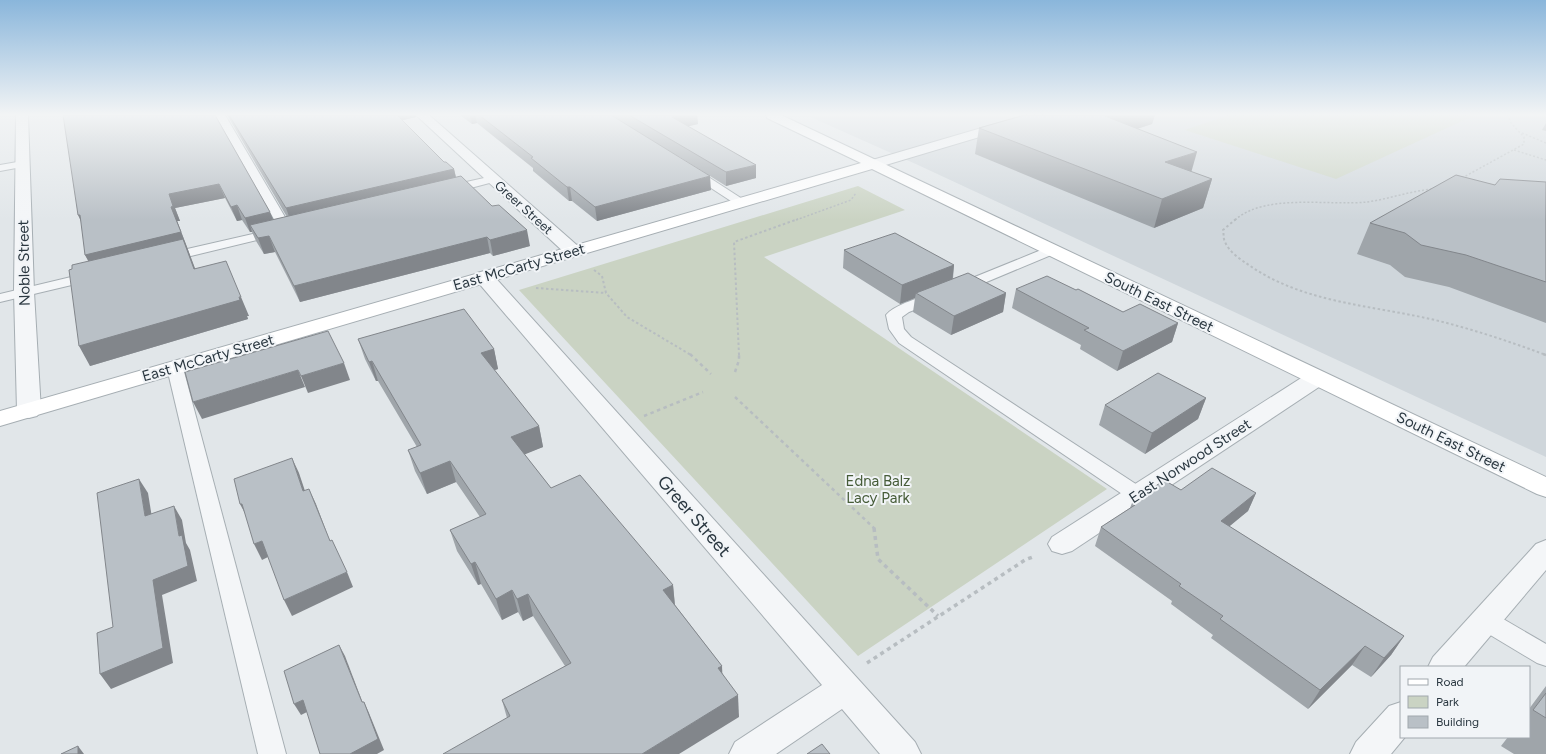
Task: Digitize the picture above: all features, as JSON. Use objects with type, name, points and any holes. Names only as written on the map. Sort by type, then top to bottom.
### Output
[{"type":"main road","name":"South East Street","points":[[845,150],[1546,488]]},
{"type":"main road","name":"East McCarty Street","points":[[0,420],[874,164]]},
{"type":"street","name":"Noble Street","points":[[22,150],[24,292],[29,411]]},
{"type":"street","name":"Greer Street","points":[[461,150],[573,252]]},
{"type":"street","name":"East McCarty Street","points":[[874,164],[920,150]]},
{"type":"street","name":"Greer Street","points":[[484,277],[616,427],[855,676],[903,754]]},
{"type":"street","name":"East Norwood Street","points":[[1062,544],[1316,378]]},
{"type":"street","points":[[1445,666],[1546,551]]},
{"type":"street","points":[[747,754],[855,676]]},
{"type":"street","points":[[1368,754],[1400,717]]},
{"type":"lane","points":[[240,150],[286,229]]},
{"type":"lane","points":[[0,168],[22,164]]},
{"type":"lane","points":[[682,165],[741,202]]},
{"type":"lane","points":[[439,192],[493,179]]},
{"type":"lane","points":[[156,260],[301,225]]},
{"type":"lane","points":[[1051,250],[904,309],[894,315],[893,323],[896,330],[905,340],[1138,495]]},
{"type":"lane","points":[[0,298],[103,273]]},
{"type":"lane","points":[[175,368],[272,754]]},
{"type":"lane","points":[[1485,620],[1546,656]]},
{"type":"path","points":[[1460,179],[1513,150]]},
{"type":"path","points":[[1514,150],[1546,160]]},
{"type":"path","points":[[735,372],[739,360],[734,242],[851,200],[860,188]]},
{"type":"path","points":[[1439,188],[1408,192],[1365,202],[1285,202],[1248,211],[1230,222],[1223,230],[1224,242],[1242,260],[1261,274],[1300,291],[1337,301],[1438,321],[1509,341],[1546,355]]},
{"type":"path","points":[[573,252],[602,276],[606,293],[627,317],[688,352],[711,374]]},
{"type":"path","points":[[533,287],[606,293]]},
{"type":"path","points":[[616,427],[703,392]]},
{"type":"path","points":[[735,397],[876,529],[878,559],[938,616]]},
{"type":"path","points":[[855,676],[938,616],[1025,560],[1062,544]]},
{"type":"shaded area","points":[[885,150],[1546,150],[1546,457]]},
{"type":"green space","points":[[1247,150],[1399,150],[1336,179]]},
{"type":"green space","name":"Edna Balz Lacy Park","points":[[858,186],[905,210],[764,257],[1107,489],[858,656],[519,290]]},
{"type":"building","points":[[68,150],[235,150],[270,212],[245,218],[237,205],[231,207],[219,184],[169,194],[173,206],[171,207],[181,232],[85,255],[80,215],[78,215]]},
{"type":"building","points":[[251,150],[432,150],[444,162],[454,169],[286,208]]},
{"type":"building","points":[[524,150],[668,150],[710,176],[595,207],[531,158],[533,157]]},
{"type":"building","points":[[689,150],[730,150],[756,165],[726,172]]},
{"type":"building","points":[[1036,150],[1192,150],[1197,152],[1165,162],[1212,179],[1162,199]]},
{"type":"building","points":[[1456,175],[1495,185],[1500,179],[1546,182],[1546,282],[1466,255],[1421,245],[1405,233],[1370,223]]},
{"type":"building","points":[[461,176],[492,206],[499,205],[527,230],[490,240],[487,237],[294,286],[269,236],[258,238],[250,225]]},
{"type":"building","points":[[895,233],[954,265],[902,285],[844,250]]},
{"type":"building","points":[[183,239],[194,269],[226,261],[241,297],[239,297],[240,300],[79,346],[69,270],[72,269],[72,265]]},
{"type":"building","points":[[968,273],[1006,293],[954,316],[916,293]]},
{"type":"building","points":[[1047,276],[1076,290],[1078,289],[1123,312],[1140,304],[1178,323],[1123,351],[1084,330],[1089,328],[1016,289]]},
{"type":"building","points":[[464,309],[494,349],[481,353],[539,426],[511,437],[551,488],[580,475],[673,585],[663,590],[722,666],[718,668],[738,695],[642,754],[443,754],[510,716],[502,700],[571,663],[528,594],[517,599],[512,590],[496,599],[475,562],[471,564],[450,530],[486,514],[450,461],[420,473],[408,450],[421,445],[372,361],[369,362],[358,339]]},
{"type":"building","points":[[328,331],[344,363],[301,376],[298,370],[193,402],[185,372]]},
{"type":"building","points":[[1158,373],[1206,398],[1152,433],[1105,405]]},
{"type":"building","points":[[292,458],[303,491],[309,489],[330,541],[332,540],[347,572],[284,600],[262,541],[254,544],[242,504],[240,504],[234,479]]},
{"type":"building","points":[[1212,468],[1256,493],[1221,521],[1404,636],[1384,658],[1365,646],[1320,690],[1220,619],[1223,616],[1179,586],[1181,584],[1101,527],[1135,505],[1132,503],[1164,480],[1181,490]]},
{"type":"building","points":[[139,479],[145,516],[174,506],[179,536],[182,535],[188,566],[153,580],[163,648],[100,674],[97,633],[113,627],[97,493]]},
{"type":"building","points":[[339,645],[362,702],[364,702],[378,739],[350,754],[320,754],[303,700],[294,704],[284,671]]},
{"type":"building","points":[[1546,693],[1546,718],[1533,710]]},
{"type":"building","points":[[822,744],[830,754],[807,754]]},
{"type":"building","points":[[78,746],[78,754],[61,754]]}]
